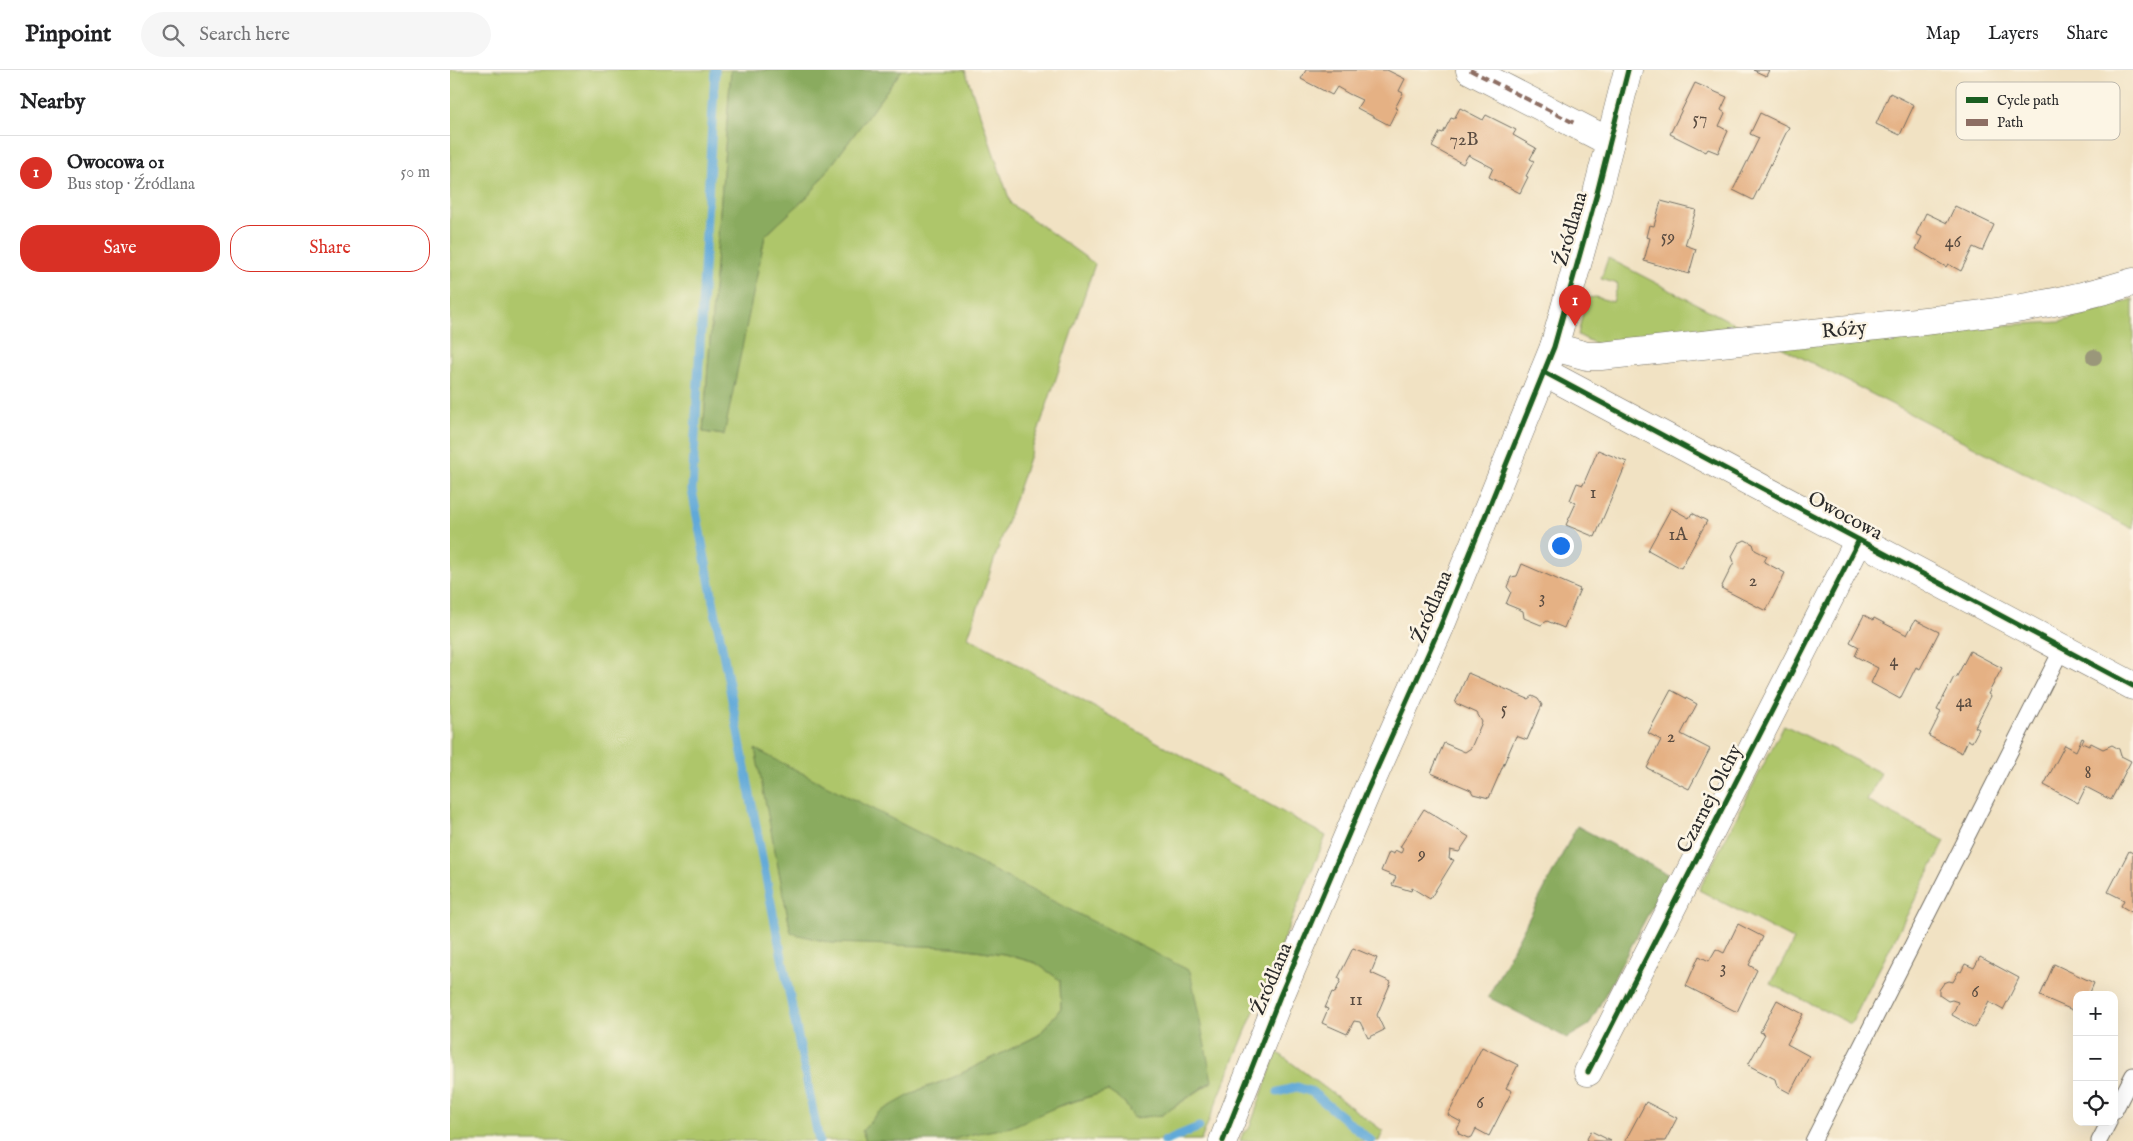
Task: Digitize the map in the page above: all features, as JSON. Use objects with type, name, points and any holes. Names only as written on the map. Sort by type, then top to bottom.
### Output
[{"type":"street","points":[[1470,70],[1610,142]]},
{"type":"street","name":"Źródlana","points":[[1223,1141],[1280,996],[1371,782],[1440,627],[1554,347],[1628,70]]},
{"type":"street","name":"Róży","points":[[1554,347],[1587,356],[1601,356],[1907,323],[2006,311],[2113,289],[2133,282]]},
{"type":"street","name":"Owocowa","points":[[1544,372],[2133,686]]},
{"type":"street","name":"Czarnej Olchy","points":[[1588,1072],[1859,540]]},
{"type":"lane","points":[[1813,1141],[2062,649]]},
{"type":"lane","points":[[2118,1104],[2133,1076]]},
{"type":"lane","points":[[2099,1141],[2107,1126]]},
{"type":"green space","points":[[450,70],[731,70],[703,432],[723,435],[765,236],[810,194],[902,70],[965,70],[1011,204],[1095,264],[968,637],[1326,836],[1201,1140],[947,1141],[1108,1091],[1124,1102],[1134,1118],[1162,1115],[1212,1082],[756,750],[791,933],[880,944],[953,947],[1004,954],[1036,963],[1060,980],[1061,1008],[1039,1035],[952,1078],[919,1090],[862,1131],[866,1141],[450,1141]]},
{"type":"green space","points":[[731,70],[902,70],[810,194],[765,236],[724,435],[703,432]]},
{"type":"green space","points":[[1608,258],[1739,326],[1598,345],[1578,335],[1586,298],[1596,297],[1613,302],[1618,284],[1601,279]]},
{"type":"green space","points":[[2133,299],[2133,529],[1777,345],[1987,326],[2060,322]]},
{"type":"green space","points":[[1784,725],[1881,773],[1867,801],[1945,841],[1851,1024],[1771,984],[1794,940],[1699,890]]},
{"type":"green space","points":[[755,749],[1190,971],[1212,1081],[1162,1115],[1134,1118],[1124,1102],[1108,1091],[1061,1105],[1011,1127],[947,1141],[866,1141],[862,1131],[878,1113],[919,1090],[952,1078],[1039,1035],[1061,1008],[1060,980],[1036,963],[1004,954],[953,947],[831,943],[791,933]]},
{"type":"green space","points":[[1577,826],[1669,875],[1589,1025],[1567,1038],[1488,997]]},
{"type":"green space","points":[[1277,1052],[1383,1131],[1379,1141],[1240,1141],[1243,1133],[1249,1129]]},
{"type":"building","points":[[1306,70],[1387,70],[1405,79],[1399,91],[1403,93],[1389,125],[1357,108],[1362,100],[1337,87],[1332,95],[1301,79]]},
{"type":"building","points":[[1753,70],[1769,70],[1766,76]]},
{"type":"building","points":[[1695,83],[1727,97],[1721,110],[1725,113],[1719,126],[1728,131],[1718,153],[1708,149],[1706,152],[1670,134]]},
{"type":"building","points":[[1890,93],[1914,105],[1900,135],[1876,124]]},
{"type":"building","points":[[1460,108],[1483,120],[1486,115],[1516,130],[1513,135],[1536,148],[1530,159],[1534,161],[1520,193],[1489,177],[1493,168],[1468,155],[1463,164],[1432,147],[1440,132],[1443,133],[1451,118],[1454,119]]},
{"type":"building","points":[[1760,113],[1789,127],[1753,200],[1733,190],[1759,138],[1750,134]]},
{"type":"building","points":[[1661,201],[1696,210],[1685,245],[1696,249],[1689,274],[1644,261],[1650,238],[1646,237],[1649,225],[1654,226]]},
{"type":"building","points":[[1955,206],[1994,225],[1982,251],[1973,247],[1961,271],[1948,264],[1946,267],[1916,249],[1922,237],[1916,234],[1926,213],[1947,223]]},
{"type":"building","points":[[1598,450],[1627,462],[1595,537],[1566,525],[1576,503],[1570,500],[1577,483],[1583,485]]},
{"type":"building","points":[[1671,508],[1689,518],[1692,513],[1707,521],[1681,568],[1648,550]]},
{"type":"building","points":[[1745,540],[1753,544],[1755,550],[1767,556],[1764,562],[1785,573],[1766,611],[1721,588],[1734,562],[1732,556],[1739,543]]},
{"type":"building","points":[[1522,564],[1580,589],[1564,628],[1547,621],[1541,625],[1524,618],[1523,611],[1506,604],[1511,592],[1507,587],[1511,577],[1517,576]]},
{"type":"building","points":[[1864,615],[1907,635],[1915,620],[1939,632],[1920,669],[1916,667],[1900,699],[1871,683],[1878,668],[1855,656],[1859,647],[1850,642]]},
{"type":"building","points":[[1970,651],[2002,668],[1988,694],[1991,696],[1975,727],[1979,729],[1972,742],[1968,740],[1962,753],[1929,736],[1941,712],[1937,710]]},
{"type":"building","points":[[1468,673],[1528,699],[1532,696],[1538,699],[1542,705],[1527,740],[1516,736],[1489,798],[1473,794],[1471,790],[1431,773],[1444,743],[1465,752],[1471,748],[1482,722],[1477,713],[1455,703]]},
{"type":"building","points":[[1671,690],[1697,704],[1681,734],[1710,749],[1689,789],[1647,768],[1661,740],[1648,733]]},
{"type":"building","points":[[2082,738],[2084,739],[2082,743],[2089,746],[2091,743],[2103,749],[2112,745],[2119,749],[2121,756],[2131,761],[2111,800],[2086,787],[2078,803],[2044,785],[2065,745],[2076,751]]},
{"type":"building","points":[[1424,809],[1469,837],[1459,852],[1450,850],[1449,859],[1454,860],[1430,899],[1412,888],[1411,891],[1392,885],[1396,877],[1381,871],[1389,852],[1394,854],[1395,850],[1401,853],[1403,849],[1400,847]]},
{"type":"building","points":[[2129,851],[2133,853],[2133,913],[2121,906],[2124,900],[2108,892]]},
{"type":"building","points":[[1738,924],[1763,937],[1749,965],[1757,970],[1737,1012],[1686,986],[1699,956],[1709,961],[1716,949],[1724,953]]},
{"type":"building","points":[[1353,948],[1377,958],[1371,973],[1391,982],[1377,1015],[1384,1030],[1368,1038],[1360,1022],[1354,1021],[1347,1034],[1322,1023],[1328,1009],[1325,1008],[1332,992],[1335,993],[1341,980],[1338,978]]},
{"type":"building","points":[[1980,957],[2019,978],[2003,1010],[1989,1002],[1975,1028],[1952,1015],[1958,1002],[1948,1001],[1939,995],[1939,990],[1944,983],[1953,982],[1965,964],[1974,968]]},
{"type":"building","points":[[2054,964],[2094,983],[2091,991],[2073,991],[2073,1010],[2040,996]]},
{"type":"building","points":[[1777,1000],[1803,1014],[1787,1044],[1809,1056],[1790,1093],[1777,1086],[1775,1079],[1748,1065],[1765,1034],[1760,1032]]},
{"type":"building","points":[[1482,1047],[1518,1065],[1506,1088],[1512,1091],[1489,1136],[1476,1129],[1472,1137],[1468,1138],[1459,1134],[1457,1129],[1461,1122],[1448,1115]]},
{"type":"building","points":[[1646,1102],[1677,1118],[1665,1141],[1625,1141]]},
{"type":"building","points":[[1591,1131],[1611,1141],[1586,1141]]},
{"type":"waterway","points":[[715,70],[692,490],[765,873],[819,1141]]},
{"type":"waterway","points":[[1278,1092],[1297,1087],[1312,1092],[1371,1141]]},
{"type":"waterway","points":[[1165,1141],[1199,1127]]},
{"type":"marked path","points":[[1470,70],[1576,124]]},
{"type":"cycle path","points":[[1223,1141],[1280,996],[1367,791],[1440,627],[1554,347],[1597,193],[1628,70]]},
{"type":"cycle path","points":[[1544,372],[2133,686]]},
{"type":"cycle path","points":[[1588,1072],[1859,540]]},
{"type":"place","name":"Owocowa 01","points":[[1575,326]]}]
